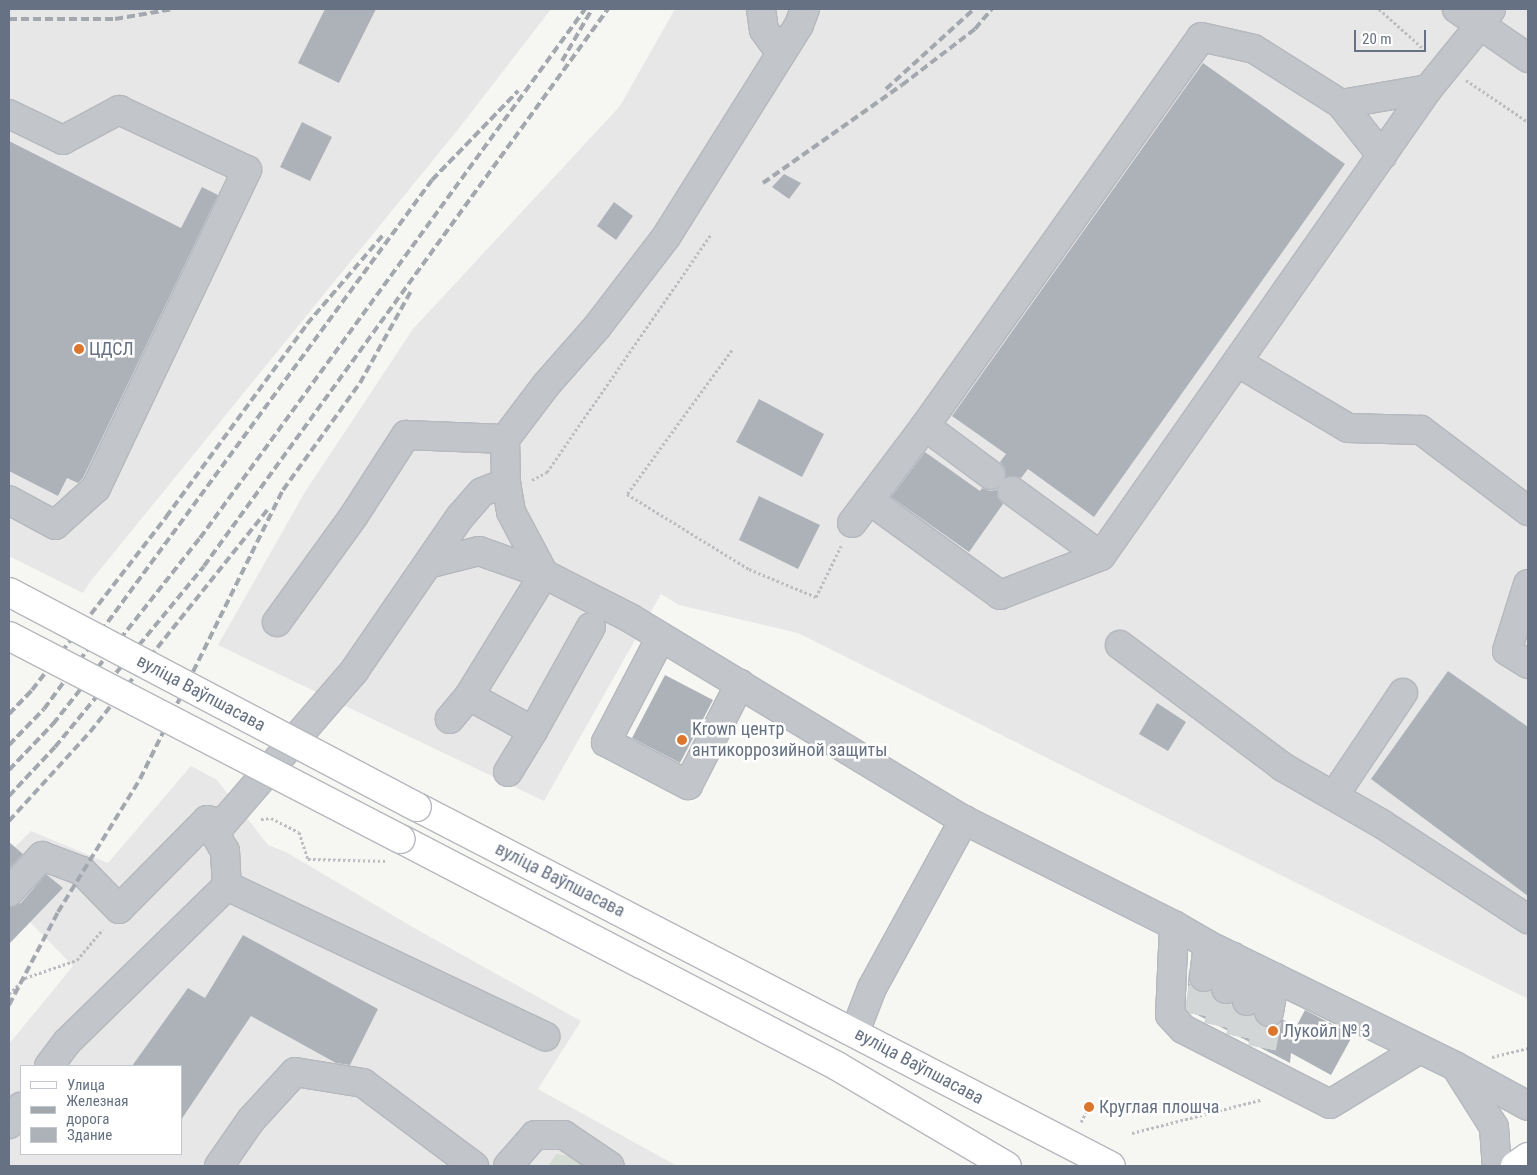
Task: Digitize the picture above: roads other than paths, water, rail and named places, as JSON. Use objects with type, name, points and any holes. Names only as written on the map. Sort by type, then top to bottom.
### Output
[{"type":"main road","name":"вуліца Ваўпшасава","points":[[9,592],[417,807],[1112,1166]]},
{"type":"main road","name":"вуліца Ваўпшасава","points":[[9,636],[396,850],[837,1066],[1007,1166]]},
{"type":"main road","points":[[1514,1166],[1528,1157]]},
{"type":"lane","points":[[761,9],[764,30],[781,54]]},
{"type":"lane","points":[[544,574],[511,512],[507,489],[506,439],[546,385],[597,327],[666,237],[799,25],[805,9]]},
{"type":"lane","points":[[1457,9],[1486,16],[1528,58]]},
{"type":"lane","points":[[869,500],[1000,595],[1101,556],[1428,90],[1486,16]]},
{"type":"lane","points":[[852,523],[925,426],[1201,36],[1254,49],[1341,104],[1382,156]]},
{"type":"lane","points":[[1341,104],[1428,90]]},
{"type":"lane","points":[[9,114],[63,140],[119,110],[247,170],[96,488],[56,525],[9,500]]},
{"type":"lane","points":[[1237,362],[1348,428],[1421,430],[1528,511]]},
{"type":"lane","points":[[925,426],[1101,556]]},
{"type":"lane","points":[[277,622],[353,517],[406,435],[506,439]]},
{"type":"lane","points":[[9,892],[42,856],[82,871],[119,909],[215,822],[354,670],[460,517],[482,492],[507,489]]},
{"type":"lane","points":[[428,564],[479,550],[544,574],[630,618],[964,820],[1174,925],[1208,945],[1456,1066],[1528,1106]]},
{"type":"lane","points":[[450,719],[469,696],[544,574]]},
{"type":"lane","points":[[1528,584],[1507,651],[1528,664]]},
{"type":"lane","points":[[508,772],[592,627]]},
{"type":"lane","points":[[661,637],[606,742],[688,785],[740,684]]},
{"type":"lane","points":[[1120,645],[1283,767],[1382,824],[1528,919]]},
{"type":"lane","points":[[1334,796],[1404,693]]},
{"type":"lane","points":[[469,696],[533,731]]},
{"type":"lane","points":[[855,1032],[872,988],[964,820]]},
{"type":"lane","points":[[51,1065],[66,1042],[227,886],[225,851],[215,822]]},
{"type":"lane","points":[[227,886],[545,1036]]},
{"type":"lane","points":[[1174,925],[1170,1016],[1183,1029],[1228,1041],[1301,1089],[1330,1104],[1420,1049]]},
{"type":"lane","points":[[1208,945],[1237,995]]},
{"type":"lane","points":[[1237,995],[1254,968]]},
{"type":"lane","points":[[1237,995],[1254,968]]},
{"type":"lane","points":[[1456,1066],[1494,1127],[1497,1166]]},
{"type":"lane","points":[[219,1166],[252,1120],[296,1072],[363,1083],[474,1166]]},
{"type":"lane","points":[[9,1124],[20,1108]]},
{"type":"lane","points":[[508,1166],[535,1135],[564,1135],[610,1166]]},
{"type":"tunnel","points":[[1198,1015],[1204,977]]},
{"type":"tunnel","points":[[1218,1026],[1226,989]]},
{"type":"tunnel","points":[[1240,1037],[1247,1001]]},
{"type":"tunnel","points":[[1262,1048],[1269,1012]]},
{"type":"railway","points":[[9,19],[115,19],[173,9]]},
{"type":"railway","points":[[9,770],[53,724],[200,538],[585,9]]},
{"type":"railway","points":[[9,796],[55,747],[204,566],[608,9]]},
{"type":"railway","points":[[886,89],[974,9]]},
{"type":"railway","points":[[763,183],[902,85],[975,29],[992,9]]},
{"type":"railway","points":[[562,61],[591,11]]},
{"type":"railway","points":[[9,745],[44,709],[432,180],[518,91]]},
{"type":"railway","points":[[9,714],[32,690],[166,517],[307,324],[384,234]]},
{"type":"railway","points":[[9,1005],[58,912],[140,779],[283,490],[360,383],[412,289]]},
{"type":"railway","points":[[9,821],[90,732],[269,508]]},
{"type":"place","name":"ЦДСЛ","points":[[79,349]]},
{"type":"place","name":"Krown центр антикоррозийной защиты","points":[[682,740]]},
{"type":"place","name":"Лукойл № 3","points":[[1273,1031]]},
{"type":"place","name":"Круглая плошча","points":[[1089,1107]]}]
